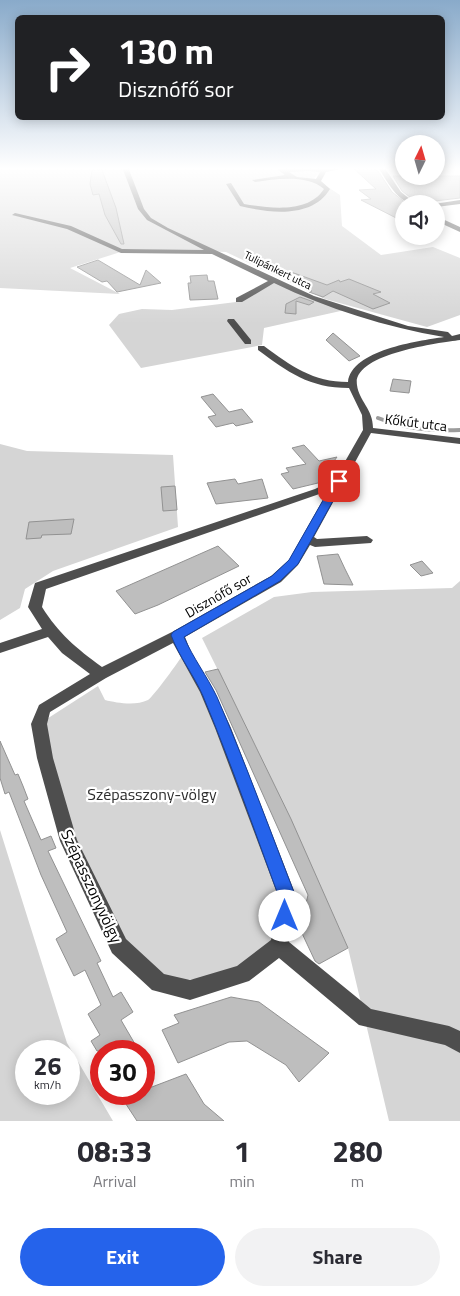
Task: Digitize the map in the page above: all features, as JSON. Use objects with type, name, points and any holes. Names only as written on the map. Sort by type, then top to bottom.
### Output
[{"type":"street","points":[[34,219],[69,227],[121,251],[216,252]]},
{"type":"street","name":"Tulipánkert utca","points":[[150,219],[311,298],[407,328],[460,336]]},
{"type":"street","points":[[445,222],[460,230]]},
{"type":"street","points":[[239,300],[274,281]]},
{"type":"street","points":[[230,321],[248,342]]},
{"type":"street","points":[[101,674],[67,648],[50,631],[35,607],[40,586],[319,491],[339,481],[368,430],[369,418],[352,385],[352,372],[370,360],[400,348],[460,336]]},
{"type":"street","points":[[261,348],[294,372],[329,386],[352,385]]},
{"type":"street","name":"Kőkút utca","points":[[368,430],[460,441]]},
{"type":"street","name":"Disznófő sor","points":[[177,635],[276,579],[294,562],[339,481]]},
{"type":"street","points":[[307,538],[315,543],[367,540]]},
{"type":"street","points":[[0,648],[50,631]]},
{"type":"street","points":[[177,635],[184,652],[207,691],[220,721],[289,900],[279,946],[366,1018],[449,1036],[460,1043]]},
{"type":"street","name":"Szépasszonyvölgy","points":[[177,635],[101,674],[44,709],[40,724],[45,758],[68,841],[119,946],[159,984],[190,990],[242,974],[279,946]]},
{"type":"green space","points":[[0,219],[342,219],[342,226],[381,255],[433,247],[460,258],[460,315],[427,327],[325,299],[226,252],[130,249],[70,268],[120,294],[0,288]]},
{"type":"green space","points":[[273,281],[345,310],[264,328],[262,345],[141,368],[109,325],[119,314],[142,309],[172,310],[236,302]]},
{"type":"green space","points":[[0,444],[27,451],[173,455],[178,527],[53,571],[25,589],[20,608],[0,620]]},
{"type":"green space","points":[[460,581],[460,1121],[389,1121],[348,948],[255,745],[202,638],[274,597],[312,592],[452,588]]},
{"type":"green space","name":"Szépasszony-völgy","points":[[184,653],[289,901],[279,946],[242,974],[159,983],[119,946],[55,791],[39,724],[98,686],[105,700],[132,703],[148,700]]},
{"type":"green space","points":[[0,830],[66,1040],[15,1040],[15,1105],[80,1105],[80,1065],[90,1082],[90,1105],[104,1105],[113,1121],[0,1121]]},
{"type":"building","points":[[107,219],[119,219],[124,244],[121,244]]},
{"type":"building","points":[[98,260],[140,285],[146,270],[161,283],[117,292],[107,281],[102,282],[77,267]]},
{"type":"building","points":[[291,272],[327,285],[339,280],[340,282],[349,279],[381,292],[373,294],[390,303],[373,309],[333,291],[323,297],[309,292],[312,291],[288,280]]},
{"type":"building","points":[[207,275],[208,281],[214,281],[218,299],[190,300],[188,283],[191,283],[190,276]]},
{"type":"building","points":[[300,297],[314,302],[309,305],[296,301],[296,314],[285,313],[286,304]]},
{"type":"building","points":[[333,333],[360,356],[349,361],[326,340]]},
{"type":"building","points":[[393,379],[411,381],[409,393],[390,391]]},
{"type":"building","points":[[213,394],[229,412],[242,409],[253,422],[236,426],[233,423],[216,427],[208,417],[216,415],[201,397]]},
{"type":"building","points":[[304,445],[319,461],[337,457],[318,483],[293,489],[281,474],[289,472],[286,468],[306,464],[292,448]]},
{"type":"building","points":[[235,479],[238,484],[262,479],[268,498],[216,504],[207,483]]},
{"type":"building","points":[[175,486],[177,510],[163,511],[161,487]]},
{"type":"building","points":[[74,519],[71,534],[42,535],[41,538],[26,539],[29,522]]},
{"type":"building","points":[[218,546],[239,566],[158,605],[135,614],[116,591]]},
{"type":"building","points":[[338,554],[353,585],[324,584],[317,556]]},
{"type":"building","points":[[422,561],[433,573],[421,576],[410,565]]},
{"type":"building","points":[[218,669],[291,819],[348,948],[319,964],[315,961],[300,929],[308,895],[216,690],[205,672]]},
{"type":"building","points":[[0,741],[15,775],[18,774],[23,786],[28,799],[24,801],[41,840],[51,836],[56,848],[48,851],[101,961],[97,963],[113,997],[121,992],[133,1012],[121,1020],[133,1040],[92,1040],[100,1035],[88,1014],[101,1005],[85,970],[74,976],[56,939],[67,932],[41,875],[9,792],[5,794],[0,778]]},
{"type":"building","points":[[231,997],[259,1002],[329,1053],[299,1082],[286,1065],[247,1041],[229,1042],[178,1063],[162,1030],[179,1023],[174,1015]]},
{"type":"building","points":[[186,1074],[204,1104],[224,1121],[137,1121],[127,1105],[155,1105],[155,1086]]},
{"type":"waterway","points":[[378,418],[399,425],[419,428],[460,430]]},
{"type":"route","points":[[285,916],[289,900],[223,728],[207,691],[184,652],[177,635],[276,579],[294,562],[339,481]]}]
